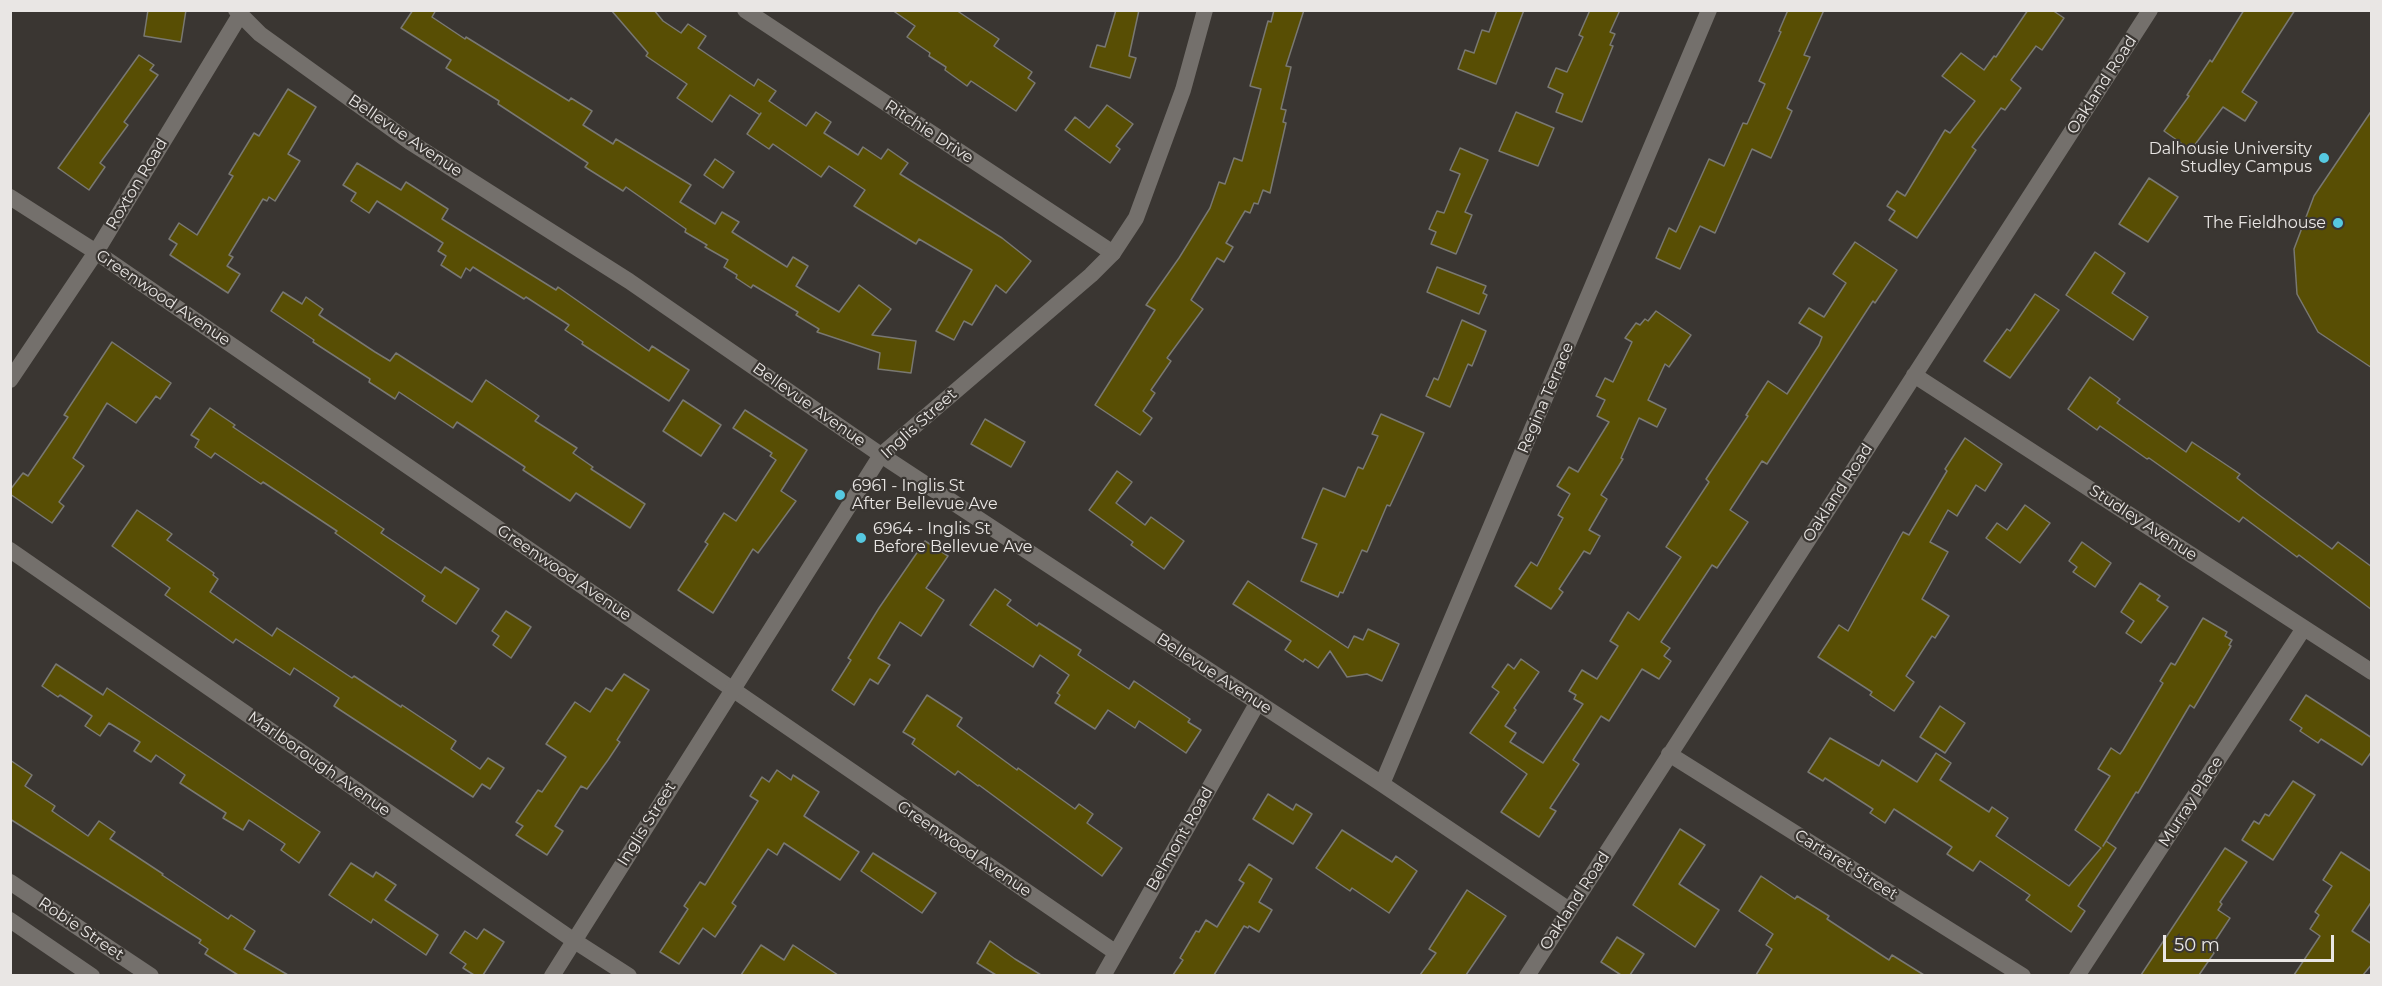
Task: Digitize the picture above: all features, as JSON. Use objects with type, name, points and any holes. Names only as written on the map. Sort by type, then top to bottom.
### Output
[{"type":"street","name":"Ritchie Drive","points":[[745,10],[1113,253]]},
{"type":"street","name":"Inglis Street","points":[[552,975],[881,455],[1091,276],[1113,253],[1136,218],[1184,90],[1205,10]]},
{"type":"street","name":"Regina Terrace","points":[[1382,784],[1709,10]]},
{"type":"street","name":"Oakland Road","points":[[1527,975],[2150,10]]},
{"type":"street","name":"Bellevue Avenue","points":[[238,13],[260,34],[410,142],[629,281],[881,455],[1382,784],[1569,910]]},
{"type":"street","name":"Roxton Road","points":[[10,380],[96,252],[238,13]]},
{"type":"street","name":"Greenwood Avenue","points":[[10,197],[96,252],[1115,952]]},
{"type":"street","name":"Studley Avenue","points":[[1914,375],[2372,672]]},
{"type":"street","name":"Marlborough Avenue","points":[[10,550],[573,940],[629,975]]},
{"type":"street","name":"Murray Place","points":[[2077,975],[2304,628]]},
{"type":"street","name":"Belmont Road","points":[[1103,975],[1258,702]]},
{"type":"street","name":"Cartaret Street","points":[[1670,754],[2023,975]]},
{"type":"street","name":"Robie Street","points":[[10,882],[151,975]]},
{"type":"street","name":"Robie Street","points":[[10,920],[92,975]]},
{"type":"building","points":[[148,10],[186,10],[181,42],[144,36]]},
{"type":"building","points":[[413,10],[436,10],[432,17],[465,39],[466,37],[569,101],[571,98],[592,111],[583,125],[613,144],[616,139],[691,185],[680,202],[715,224],[722,212],[739,222],[732,232],[787,267],[793,257],[808,266],[796,286],[839,312],[859,285],[891,309],[872,335],[916,341],[911,373],[878,369],[880,353],[817,332],[819,329],[796,315],[798,312],[753,285],[751,288],[736,278],[737,275],[724,267],[728,260],[705,247],[707,245],[685,232],[686,229],[626,187],[623,191],[585,167],[588,163],[498,104],[499,101],[446,68],[451,60],[401,28]]},
{"type":"building","points":[[611,10],[654,10],[663,21],[681,33],[688,24],[706,36],[698,48],[754,86],[758,79],[776,91],[769,101],[806,126],[816,112],[831,122],[824,133],[858,155],[863,147],[881,159],[888,149],[908,163],[900,174],[1002,238],[1031,261],[1006,293],[996,285],[972,325],[964,321],[954,340],[936,331],[972,270],[919,239],[916,244],[854,206],[865,190],[829,166],[821,177],[773,144],[769,149],[747,134],[760,115],[730,95],[712,122],[677,98],[687,84],[646,56],[648,53]]},
{"type":"building","points":[[892,10],[956,10],[999,39],[994,46],[1032,72],[1028,78],[1035,83],[1016,111],[971,81],[967,86],[945,70],[946,67],[929,56],[930,53],[907,37],[915,26]]},
{"type":"building","points":[[1116,10],[1139,10],[1129,56],[1136,58],[1130,78],[1090,67],[1097,45],[1105,47]]},
{"type":"building","points":[[1274,10],[1304,10],[1286,66],[1291,67],[1281,109],[1286,110],[1283,122],[1286,123],[1270,193],[1263,190],[1258,204],[1254,203],[1250,213],[1245,211],[1226,243],[1233,247],[1224,262],[1217,258],[1191,300],[1203,309],[1167,358],[1171,361],[1151,390],[1155,393],[1143,411],[1152,418],[1140,435],[1095,405],[1155,310],[1146,305],[1210,208],[1219,182],[1225,184],[1234,158],[1242,161],[1261,89],[1250,86],[1268,21],[1271,22]]},
{"type":"building","points":[[1497,10],[1524,10],[1496,84],[1458,69],[1465,50],[1474,53],[1482,30],[1489,32]]},
{"type":"building","points":[[1590,10],[1620,10],[1610,32],[1615,34],[1610,45],[1613,46],[1582,122],[1556,112],[1563,94],[1548,87],[1556,68],[1567,72],[1583,37],[1579,35]]},
{"type":"building","points":[[1788,10],[1824,10],[1804,55],[1810,57],[1787,108],[1792,111],[1771,158],[1752,149],[1715,233],[1700,226],[1680,269],[1656,258],[1669,228],[1676,232],[1709,159],[1724,166],[1743,123],[1747,124],[1765,84],[1759,81],[1781,32],[1779,31]]},
{"type":"building","points":[[2028,10],[2052,10],[2064,18],[2042,50],[2036,46],[2011,80],[2021,88],[2005,110],[2001,108],[1972,147],[1976,150],[1917,238],[1889,220],[1895,211],[1887,206],[1897,191],[1905,196],[1945,130],[1950,133],[1975,101],[1942,76],[1961,53],[1984,70],[1994,56],[1996,57]]},
{"type":"building","points":[[2244,10],[2295,10],[2242,92],[2257,102],[2245,121],[2223,107],[2191,150],[2164,131],[2189,96],[2187,95],[2210,60],[2212,62]]},
{"type":"building","points":[[139,55],[154,65],[150,70],[158,75],[124,122],[128,125],[100,163],[105,167],[89,190],[58,168]]},
{"type":"building","points":[[288,89],[316,107],[288,154],[300,161],[275,201],[269,197],[267,201],[263,199],[229,255],[233,257],[227,266],[240,274],[228,293],[170,255],[177,244],[169,239],[179,223],[197,235],[233,176],[229,174],[254,133],[259,136]]},
{"type":"building","points":[[1107,105],[1133,124],[1116,146],[1120,149],[1110,163],[1065,130],[1075,117],[1089,128]]},
{"type":"building","name":"The Fieldhouse","points":[[2372,110],[2372,368],[2318,332],[2297,294],[2294,249],[2314,196]]},
{"type":"building","points":[[1516,112],[1554,128],[1538,166],[1499,151]]},
{"type":"building","points":[[1460,148],[1488,160],[1465,212],[1472,215],[1456,254],[1431,244],[1436,232],[1429,229],[1437,211],[1444,213],[1460,174],[1450,170]]},
{"type":"building","points":[[715,159],[734,172],[723,188],[704,175]]},
{"type":"building","points":[[357,163],[401,190],[406,182],[448,209],[442,219],[556,290],[558,287],[649,351],[652,346],[689,370],[669,401],[582,344],[583,342],[565,330],[569,325],[526,297],[524,299],[473,267],[470,271],[466,268],[461,278],[441,265],[446,256],[438,251],[443,243],[377,201],[369,213],[351,201],[356,193],[343,185]]},
{"type":"building","points":[[2149,178],[2178,197],[2148,242],[2119,224]]},
{"type":"building","points":[[1855,242],[1897,270],[1875,303],[1873,301],[1767,464],[1762,461],[1730,510],[1748,522],[1717,568],[1712,565],[1661,642],[1670,648],[1664,656],[1671,661],[1659,679],[1642,669],[1609,721],[1601,716],[1573,760],[1579,764],[1550,808],[1556,811],[1539,837],[1501,812],[1527,774],[1470,733],[1499,692],[1492,687],[1508,664],[1514,669],[1521,659],[1539,672],[1514,708],[1516,710],[1505,726],[1516,733],[1510,742],[1543,763],[1583,704],[1574,699],[1576,695],[1569,691],[1582,670],[1597,679],[1618,646],[1610,641],[1628,612],[1639,620],[1681,557],[1666,547],[1709,482],[1706,479],[1748,416],[1746,415],[1768,381],[1787,394],[1819,345],[1822,337],[1799,323],[1809,308],[1824,317],[1846,283],[1833,274]]},
{"type":"building","points":[[2095,252],[2125,273],[2112,293],[2148,317],[2133,340],[2066,295]]},
{"type":"building","points":[[1437,267],[1486,286],[1483,293],[1487,295],[1479,314],[1427,292]]},
{"type":"building","points":[[283,292],[302,304],[306,297],[323,309],[319,315],[375,352],[390,361],[396,353],[472,402],[486,380],[539,416],[535,421],[577,448],[573,453],[593,467],[591,469],[645,504],[630,528],[576,493],[570,501],[523,470],[525,467],[457,422],[453,428],[399,392],[395,399],[369,382],[370,379],[271,311]]},
{"type":"building","points":[[2035,294],[2059,310],[2010,378],[1984,361],[2007,329],[2010,331]]},
{"type":"building","points":[[1656,311],[1691,335],[1669,367],[1665,364],[1648,400],[1666,409],[1657,427],[1639,418],[1621,458],[1623,459],[1601,495],[1607,499],[1589,530],[1600,536],[1590,554],[1584,551],[1559,589],[1563,592],[1551,609],[1515,586],[1531,562],[1537,566],[1563,518],[1558,515],[1570,494],[1557,486],[1569,467],[1578,472],[1609,422],[1597,416],[1605,400],[1596,396],[1605,378],[1613,382],[1632,342],[1625,338],[1636,323],[1640,325],[1645,319],[1648,321]]},
{"type":"building","points":[[1462,320],[1486,331],[1472,366],[1468,364],[1450,407],[1426,396],[1434,378],[1438,380]]},
{"type":"building","points":[[112,342],[171,383],[160,399],[156,396],[136,423],[107,403],[73,458],[84,466],[59,502],[64,506],[52,523],[10,494],[10,490],[23,473],[28,476],[68,417],[64,415]]},
{"type":"building","points":[[2090,377],[2120,399],[2117,403],[2186,452],[2192,442],[2240,474],[2237,478],[2332,549],[2338,542],[2372,567],[2372,610],[2299,555],[2297,557],[2243,517],[2239,522],[2149,458],[2147,459],[2100,426],[2097,430],[2068,409]]},
{"type":"building","points":[[683,400],[721,425],[701,456],[663,431]]},
{"type":"building","points":[[210,408],[235,425],[233,427],[384,529],[381,533],[441,573],[445,567],[479,589],[456,624],[422,601],[425,596],[335,533],[337,531],[215,453],[211,458],[195,447],[199,440],[191,435]]},
{"type":"building","points":[[745,410],[807,450],[781,491],[796,501],[758,553],[753,549],[713,613],[678,590],[708,544],[705,542],[724,513],[736,521],[776,460],[770,456],[772,453],[733,428]]},
{"type":"building","points":[[1381,414],[1424,433],[1390,506],[1387,505],[1367,552],[1362,550],[1343,593],[1340,592],[1338,597],[1301,581],[1317,544],[1302,538],[1323,488],[1345,497],[1358,467],[1363,469],[1378,436],[1372,434]]},
{"type":"building","points":[[985,419],[1025,442],[1011,467],[971,444]]},
{"type":"building","points":[[1965,438],[2002,464],[1985,491],[1976,485],[1957,516],[1948,510],[1930,542],[1948,552],[1922,599],[1949,616],[1935,638],[1932,636],[1906,676],[1914,682],[1894,711],[1870,695],[1872,692],[1818,657],[1839,625],[1848,631],[1903,532],[1909,535],[1947,471],[1945,469]]},
{"type":"building","points":[[1117,471],[1132,482],[1116,503],[1145,525],[1151,517],[1184,541],[1164,569],[1131,545],[1133,542],[1089,510]]},
{"type":"building","points":[[2025,505],[2050,523],[2020,563],[1986,538],[1997,523],[2007,530]]},
{"type":"building","points":[[137,510],[172,534],[167,540],[214,573],[213,575],[218,579],[210,592],[272,636],[277,628],[352,678],[354,676],[401,707],[402,705],[456,741],[451,749],[480,769],[488,758],[504,768],[490,789],[482,784],[473,797],[334,706],[339,698],[294,668],[290,675],[236,639],[233,643],[165,595],[170,588],[112,546]]},
{"type":"building","points":[[925,541],[948,556],[926,588],[944,600],[921,636],[900,622],[878,658],[890,665],[878,684],[870,679],[854,705],[832,690],[851,660],[848,658],[879,608]]},
{"type":"building","points":[[2082,542],[2111,563],[2095,587],[2073,572],[2077,567],[2069,561]]},
{"type":"building","points":[[1248,581],[1348,648],[1354,636],[1363,640],[1368,629],[1399,644],[1382,681],[1367,674],[1347,677],[1330,651],[1318,668],[1305,659],[1303,662],[1285,650],[1291,641],[1233,604]]},
{"type":"building","points":[[2140,583],[2160,596],[2157,600],[2168,607],[2141,643],[2126,633],[2134,621],[2121,612]]},
{"type":"building","points":[[995,589],[1011,600],[1007,605],[1037,626],[1039,623],[1081,650],[1078,655],[1129,689],[1134,681],[1190,719],[1188,722],[1201,730],[1186,753],[1139,721],[1135,728],[1108,710],[1095,729],[1055,703],[1060,695],[1057,693],[1069,675],[1040,655],[1033,667],[970,625]]},
{"type":"building","points":[[506,611],[531,627],[511,658],[493,645],[499,636],[492,631]]},
{"type":"building","points":[[2203,618],[2227,632],[2225,636],[2232,640],[2229,645],[2231,646],[2194,708],[2190,705],[2138,793],[2136,792],[2106,841],[2116,848],[2078,906],[2085,911],[2071,932],[2026,900],[2030,895],[1980,861],[1973,871],[1947,854],[1952,847],[1894,809],[1885,823],[1870,813],[1873,809],[1825,778],[1823,781],[1808,772],[1830,738],[1879,766],[1882,760],[1917,782],[1936,753],[1951,763],[1940,780],[1989,812],[1992,807],[2008,818],[1996,836],[2069,886],[2101,848],[2075,830],[2110,776],[2098,769],[2111,748],[2120,754],[2123,750],[2163,683],[2160,681],[2171,663],[2175,665]]},
{"type":"building","points":[[56,664],[103,695],[107,688],[320,832],[299,863],[281,850],[285,844],[249,820],[243,830],[223,818],[226,813],[180,783],[185,775],[156,755],[151,762],[134,751],[140,742],[109,723],[100,736],[85,726],[92,716],[42,686]]},
{"type":"building","points":[[624,674],[649,690],[617,740],[620,742],[608,760],[587,789],[581,786],[555,826],[563,831],[547,855],[516,835],[523,826],[516,822],[538,790],[542,792],[566,757],[546,744],[575,702],[590,712],[606,688],[612,691]]},
{"type":"building","points":[[927,695],[962,718],[957,726],[1017,770],[1018,768],[1075,809],[1079,804],[1093,814],[1087,823],[1122,848],[1102,876],[979,785],[958,771],[955,775],[912,744],[915,739],[903,732]]},
{"type":"building","points":[[2306,695],[2372,738],[2372,751],[2362,765],[2321,739],[2318,743],[2300,731],[2302,728],[2290,720]]},
{"type":"building","points":[[1940,706],[1965,723],[1945,753],[1920,737]]},
{"type":"building","points":[[10,760],[32,775],[25,786],[55,806],[52,811],[88,836],[99,821],[115,832],[110,839],[228,919],[231,915],[255,931],[244,949],[288,975],[238,975],[205,954],[208,949],[199,943],[201,940],[10,819]]},
{"type":"building","points":[[777,770],[791,780],[793,775],[819,792],[804,816],[859,852],[840,880],[784,843],[777,855],[768,849],[732,903],[736,906],[715,937],[703,928],[679,964],[660,952],[688,909],[684,906],[700,882],[705,885],[758,801],[750,796],[762,777],[769,782]]},
{"type":"building","points":[[2293,781],[2315,795],[2273,860],[2242,840],[2254,821],[2259,824],[2265,814],[2269,816]]},
{"type":"building","points":[[1268,794],[1293,810],[1296,804],[1312,814],[1293,844],[1253,819]]},
{"type":"building","points":[[1680,829],[1705,845],[1679,884],[1719,910],[1695,947],[1633,905]]},
{"type":"building","points":[[1342,830],[1392,862],[1396,856],[1417,871],[1389,913],[1352,888],[1350,891],[1316,868]]},
{"type":"building","points":[[2225,848],[2247,862],[2220,902],[2222,904],[2218,910],[2230,918],[2209,950],[2214,953],[2199,975],[2141,975]]},
{"type":"building","points":[[2341,852],[2372,872],[2372,901],[2352,931],[2372,944],[2372,964],[2363,975],[2294,975],[2320,936],[2310,929],[2319,915],[2315,912],[2332,886],[2323,880]]},
{"type":"building","points":[[873,853],[936,893],[922,913],[861,871]]},
{"type":"building","points":[[351,863],[373,877],[376,872],[396,885],[385,900],[438,935],[426,955],[373,919],[371,923],[329,895]]},
{"type":"building","points":[[1249,864],[1272,879],[1259,902],[1272,910],[1259,932],[1249,926],[1248,928],[1244,926],[1214,975],[1173,975],[1183,960],[1180,958],[1196,931],[1199,932],[1206,920],[1217,927],[1244,883],[1239,880]]},
{"type":"building","points":[[1761,876],[1795,899],[1797,896],[1829,916],[1827,919],[1889,960],[1892,955],[1924,975],[1756,975],[1772,949],[1766,945],[1773,934],[1739,911]]},
{"type":"building","points":[[1467,890],[1506,916],[1466,975],[1420,975],[1436,953],[1429,949]]},
{"type":"building","points":[[484,929],[504,942],[483,975],[474,975],[463,968],[466,964],[450,953],[465,931],[477,939]]},
{"type":"building","points":[[1617,937],[1644,954],[1630,975],[1621,975],[1601,962]]},
{"type":"building","points":[[990,941],[1041,975],[996,975],[977,963]]},
{"type":"building","points":[[761,945],[784,960],[793,945],[838,975],[741,975]]},
{"type":"place","name":"Dalhousie University Studley Campus","points":[[2324,158]]},
{"type":"place","name":"The Fieldhouse","points":[[2338,223]]},
{"type":"place","name":"6961 - Inglis St After Bellevue Ave","points":[[840,495]]},
{"type":"place","name":"6964 - Inglis St Before Bellevue Ave","points":[[861,538]]}]
